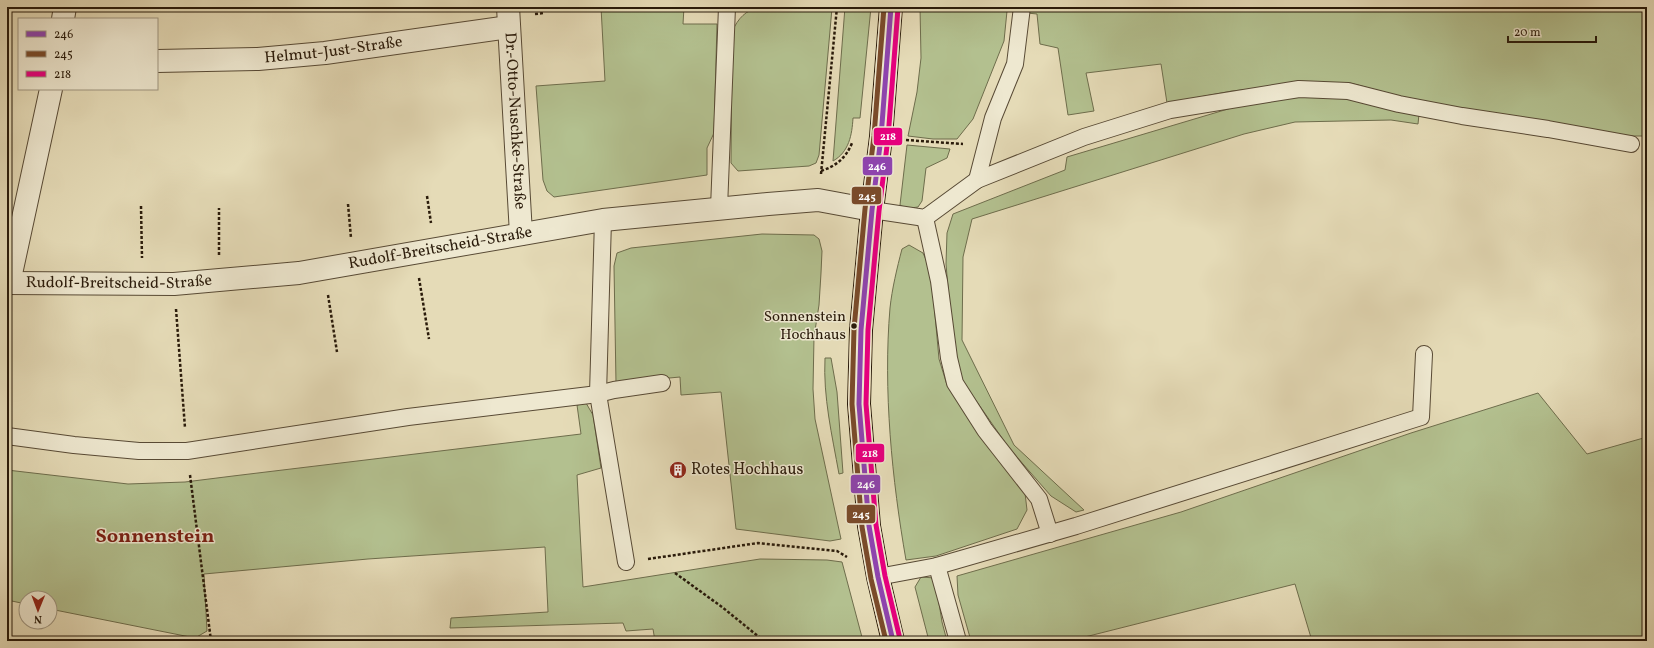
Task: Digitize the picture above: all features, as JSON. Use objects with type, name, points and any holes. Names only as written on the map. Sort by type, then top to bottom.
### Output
[{"type":"main road","points":[[891,7],[881,137],[872,210],[861,330],[859,404],[869,526],[878,577],[893,641]]},
{"type":"street","points":[[63,18],[65,7]]},
{"type":"street","name":"Helmut-Just-Straße","points":[[158,61],[258,59],[325,53],[508,17]]},
{"type":"street","name":"Dr.-Otto-Nuschke-Straße","points":[[508,17],[521,234]]},
{"type":"street","points":[[8,283],[51,90]]},
{"type":"street","name":"Rudolf-Breitscheid-Straße","points":[[8,283],[174,284],[299,273],[603,220],[719,208],[818,200],[872,210]]},
{"type":"lane","points":[[719,208],[727,7]]},
{"type":"lane","points":[[978,180],[993,118],[1014,64],[1022,7]]},
{"type":"lane","points":[[872,210],[925,218],[978,180],[1084,136],[1170,110],[1299,89],[1348,91],[1399,104],[1462,116],[1548,128],[1630,144]]},
{"type":"lane","points":[[925,218],[939,281],[948,358],[956,383],[985,430],[1039,499],[1050,534]]},
{"type":"lane","points":[[603,220],[598,394],[626,562]]},
{"type":"lane","points":[[878,577],[937,566],[1050,534],[1421,417],[1424,354]]},
{"type":"lane","points":[[7,436],[74,445],[139,451],[187,451],[408,417],[598,394],[614,390],[662,383]]},
{"type":"lane","points":[[937,566],[958,641]]},
{"type":"path","points":[[818,200],[837,7]]},
{"type":"path","points":[[821,171],[833,167],[841,161],[848,153],[853,139]]},
{"type":"path","points":[[901,140],[944,144],[986,144]]},
{"type":"path","points":[[427,196],[432,230]]},
{"type":"path","points":[[348,204],[352,244]]},
{"type":"path","points":[[141,206],[143,265]]},
{"type":"path","points":[[219,208],[219,261]]},
{"type":"path","points":[[415,253],[429,339]]},
{"type":"path","points":[[324,269],[337,352]]},
{"type":"path","points":[[626,562],[758,543],[837,550],[878,577]]},
{"type":"path","points":[[675,573],[722,607],[764,641]]},
{"type":"green space","points":[[601,7],[684,7],[683,24],[717,24],[714,133],[707,148],[707,175],[554,197],[547,191],[543,180],[536,86],[605,81]]},
{"type":"green space","points":[[845,7],[871,7],[860,118],[853,118],[849,142],[843,153],[833,161]]},
{"type":"green space","points":[[920,7],[1647,7],[1647,136],[1628,136],[1460,108],[1399,96],[1350,83],[1299,84],[1232,91],[1167,103],[1161,64],[1086,73],[1094,111],[1068,115],[1058,48],[1040,44],[1037,14],[1007,11],[1004,41],[973,119],[957,139],[933,139],[908,136],[917,92],[921,58]]},
{"type":"green space","points":[[755,8],[832,8],[819,155],[816,163],[809,166],[738,171],[731,163],[732,32],[743,15]]},
{"type":"green space","points":[[1299,94],[1353,98],[1419,114],[1418,124],[1391,120],[1295,122],[1244,134],[972,219],[963,257],[962,340],[1014,445],[1084,510],[1076,512],[1051,496],[1009,448],[961,379],[953,348],[946,264],[947,233],[953,214],[1065,170],[1067,157],[1238,106]]},
{"type":"green space","points":[[907,145],[950,149],[947,158],[926,168],[922,201],[918,207],[911,208],[900,205]]},
{"type":"green space","points":[[762,234],[814,235],[819,239],[822,251],[819,305],[814,337],[813,389],[815,419],[841,539],[830,541],[736,529],[721,392],[681,395],[680,377],[616,383],[614,266],[617,253],[631,248]]},
{"type":"green space","points":[[909,245],[923,253],[931,271],[939,359],[947,385],[1025,493],[1027,510],[1017,529],[936,556],[906,560],[890,435],[888,403],[888,339],[892,293],[902,249]]},
{"type":"green space","points":[[825,358],[831,358],[837,392],[843,473],[839,474],[825,387]]},
{"type":"green space","points":[[1538,393],[1587,454],[1647,437],[1647,641],[1312,641],[1295,584],[1069,641],[971,641],[958,595],[957,576],[1181,512],[1411,433]]},
{"type":"green space","points":[[586,403],[593,415],[601,468],[577,475],[583,587],[760,559],[827,560],[842,562],[863,641],[655,641],[653,629],[626,631],[623,623],[450,628],[451,618],[548,612],[545,547],[368,559],[204,574],[207,631],[195,638],[58,611],[58,590],[18,590],[18,602],[7,600],[7,470],[128,484],[185,482],[581,434],[577,405]]},
{"type":"green space","points":[[921,577],[935,578],[942,622],[947,641],[929,641],[915,587]]},
{"type":"transit line","name":"245","points":[[884,7],[874,136],[865,209],[854,329],[852,404],[862,527],[871,579],[886,641]]},
{"type":"transit line","name":"246","points":[[891,7],[881,137],[872,210],[861,330],[859,404],[869,526],[878,577],[893,641]]},
{"type":"transit line","name":"218","points":[[898,8],[888,138],[879,211],[868,330],[866,404],[876,525],[885,576],[900,639]]},
{"type":"place","name":"Sonnenstein Hochhaus","points":[[854,326]]},
{"type":"place","name":"Rotes Hochhaus","points":[[678,470]]},
{"type":"district","name":"Sonnenstein","points":[[155,537]]}]
